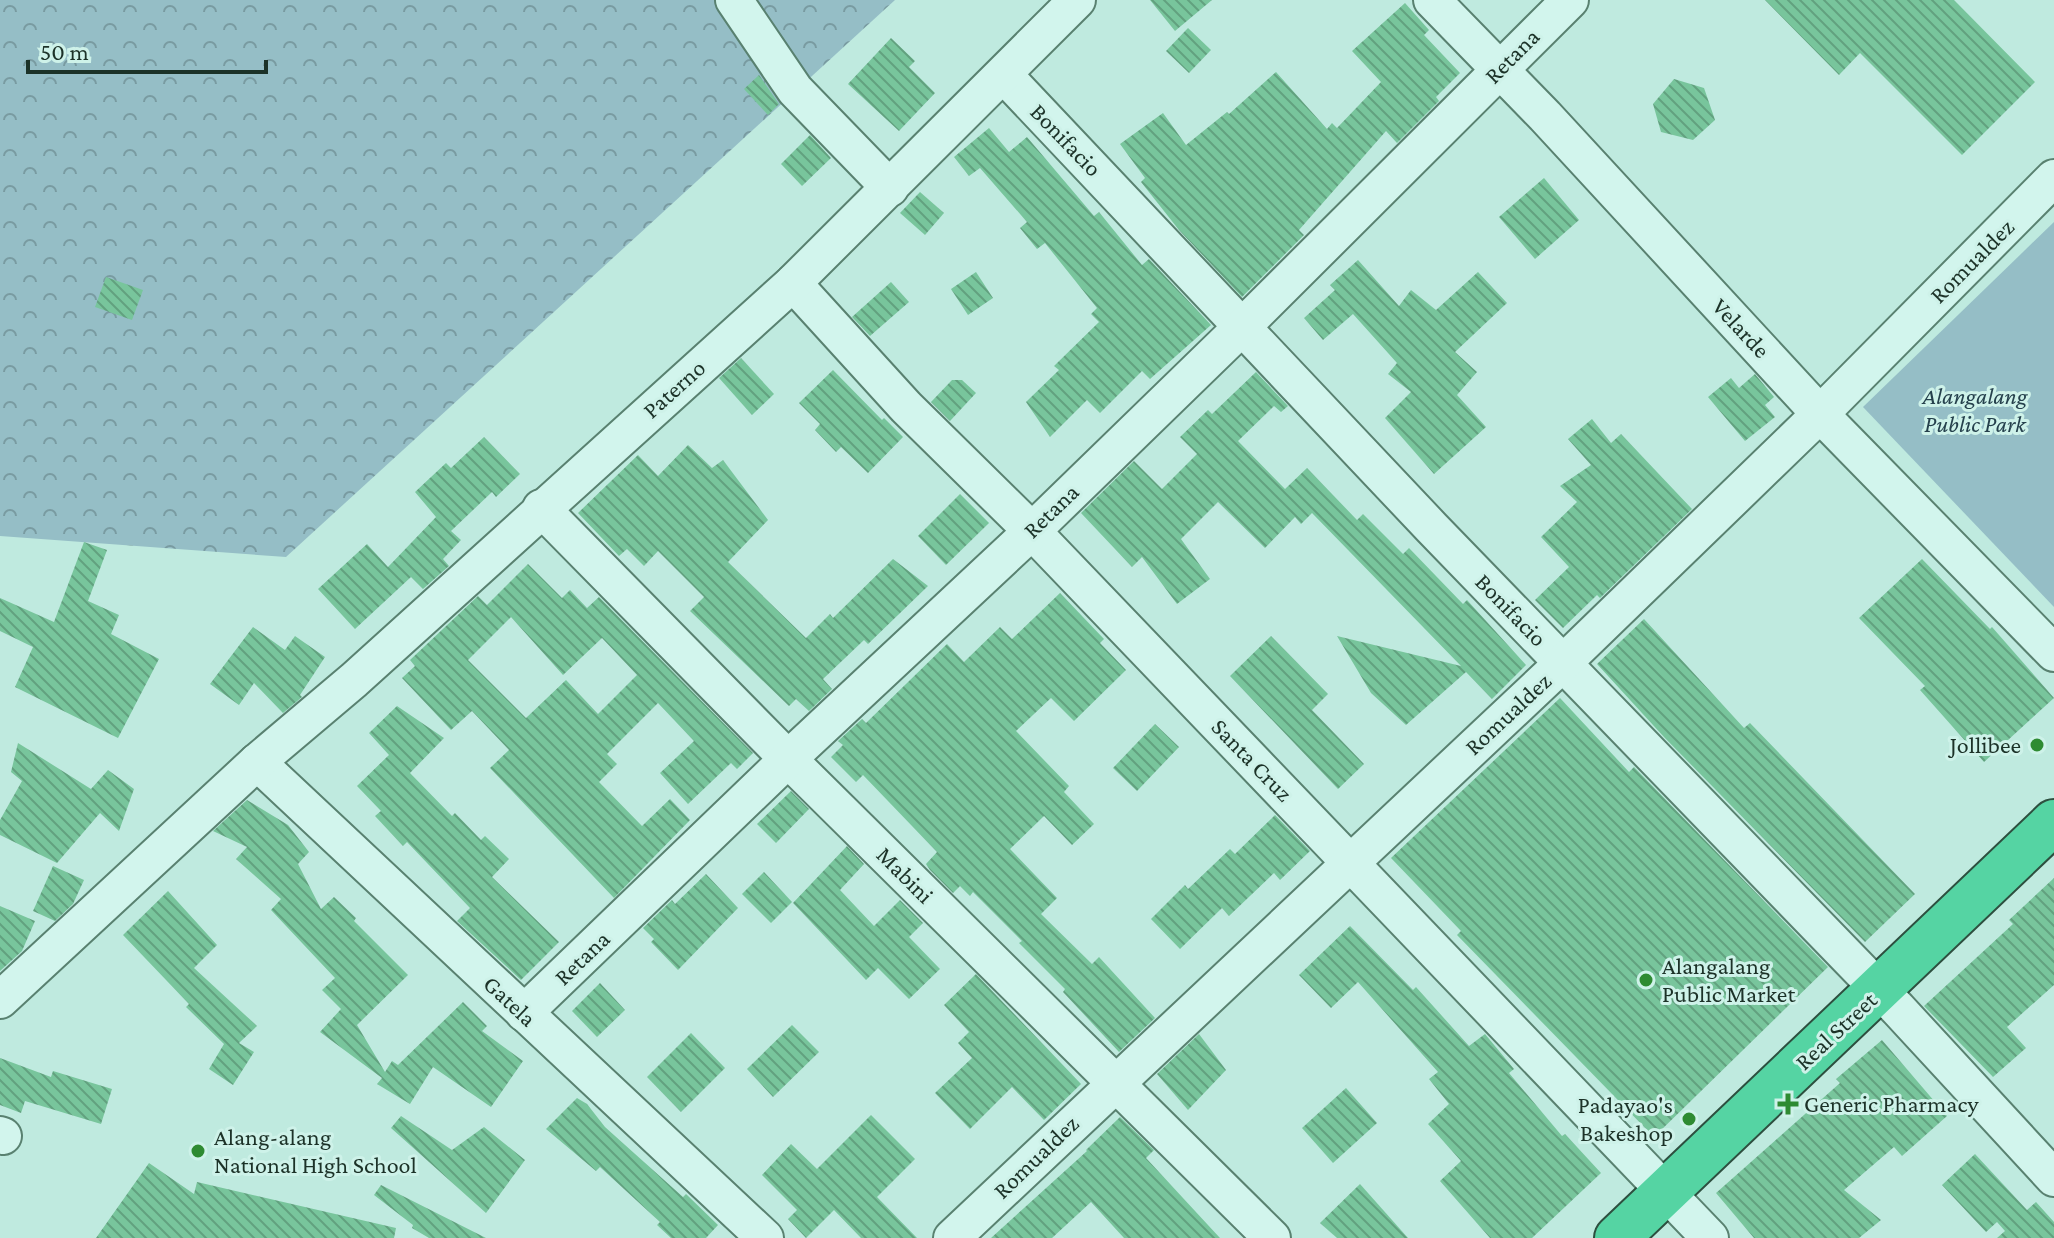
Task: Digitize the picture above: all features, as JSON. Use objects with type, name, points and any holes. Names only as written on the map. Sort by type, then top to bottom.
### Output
[{"type":"highway","name":"Real Street","points":[[1617,1238],[2054,822]]},
{"type":"street","points":[[734,0],[795,90],[890,188]]},
{"type":"street","name":"Paterno","points":[[0,1000],[257,762],[354,680],[793,283],[1077,0]]},
{"type":"street","name":"Velarde","points":[[1432,0],[1545,116],[1820,414],[2054,653]]},
{"type":"street","name":"Retana","points":[[524,1013],[788,759],[1032,531],[1570,0]]},
{"type":"street","name":"Bonifacio","points":[[1004,75],[2054,1178]]},
{"type":"street","name":"Romualdez","points":[[952,1238],[1562,664],[1820,414],[2054,179]]},
{"type":"street","name":"Santa Cruz","points":[[793,283],[906,407],[1032,531],[1710,1238]]},
{"type":"street","name":"Mabini","points":[[541,508],[788,759],[1272,1238]]},
{"type":"street","name":"Gatela","points":[[257,762],[765,1238]]},
{"type":"green space","points":[[0,0],[895,0],[286,557],[0,536]]},
{"type":"green space","name":"Alangalang Public Park","points":[[2054,222],[2054,607],[1863,407]]},
{"type":"building","points":[[1150,0],[1212,0],[1175,31]]},
{"type":"building","points":[[1765,0],[1954,0],[2035,82],[1962,155],[1860,53],[1839,75]]},
{"type":"building","points":[[1405,3],[1429,30],[1424,35],[1460,73],[1436,97],[1439,101],[1397,143],[1386,131],[1299,230],[1304,235],[1242,297],[1179,230],[1141,182],[1145,178],[1120,144],[1163,113],[1186,145],[1227,112],[1229,114],[1276,72],[1327,129],[1332,123],[1337,128],[1381,82],[1352,51]]},
{"type":"building","points":[[1188,28],[1211,50],[1189,73],[1166,51]]},
{"type":"building","points":[[891,38],[915,61],[909,67],[935,93],[899,131],[848,84]]},
{"type":"building","points":[[759,75],[779,104],[768,115],[744,89]]},
{"type":"building","points":[[1674,79],[1704,88],[1715,120],[1693,140],[1661,132],[1653,104]]},
{"type":"building","points":[[989,128],[1009,152],[1027,137],[1094,216],[1099,212],[1142,265],[1149,259],[1211,325],[1150,379],[1142,371],[1100,413],[1087,400],[1050,437],[1026,402],[1059,370],[1054,366],[1099,322],[1091,314],[1097,308],[1045,243],[1037,249],[1020,228],[1027,222],[980,168],[969,176],[954,157]]},
{"type":"building","points":[[810,135],[831,158],[802,186],[781,164]]},
{"type":"building","points":[[1544,178],[1579,220],[1535,259],[1499,217]]},
{"type":"building","points":[[920,192],[944,213],[925,235],[900,213]]},
{"type":"building","points":[[1358,260],[1399,306],[1411,290],[1436,310],[1478,272],[1507,303],[1455,352],[1477,372],[1457,395],[1486,427],[1434,474],[1385,418],[1411,392],[1388,374],[1397,363],[1353,314],[1323,340],[1304,318],[1335,290],[1330,285]]},
{"type":"building","points":[[976,272],[993,298],[968,315],[951,289]]},
{"type":"building","points":[[106,277],[143,290],[132,320],[95,307]]},
{"type":"building","points":[[891,282],[909,302],[870,336],[852,317]]},
{"type":"building","points":[[741,358],[774,394],[752,415],[719,378]]},
{"type":"building","points":[[833,370],[903,437],[868,473],[841,447],[836,452],[815,430],[820,424],[799,403]]},
{"type":"building","points":[[1256,372],[1288,406],[1281,412],[1274,406],[1238,441],[1285,489],[1307,468],[1357,520],[1363,514],[1403,554],[1409,548],[1463,604],[1467,600],[1526,665],[1492,699],[1466,672],[1406,725],[1371,693],[1337,636],[1461,666],[1312,513],[1301,524],[1295,517],[1265,548],[1218,502],[1181,539],[1210,579],[1177,604],[1142,557],[1132,567],[1081,513],[1134,461],[1162,489],[1197,454],[1180,437],[1208,410],[1212,414]]},
{"type":"building","points":[[1755,374],[1774,397],[1765,405],[1775,417],[1745,441],[1708,397],[1731,378],[1739,388]]},
{"type":"building","points":[[952,380],[962,380],[976,393],[950,421],[931,402]]},
{"type":"building","points":[[1592,419],[1611,443],[1621,434],[1692,509],[1600,598],[1597,595],[1563,628],[1535,600],[1569,567],[1541,537],[1577,502],[1560,486],[1591,465],[1568,439]]},
{"type":"building","points":[[484,437],[520,474],[496,497],[492,492],[451,531],[461,540],[443,559],[449,566],[423,589],[411,577],[355,629],[318,589],[367,544],[388,567],[436,517],[415,492],[446,463],[451,468]]},
{"type":"building","points":[[688,445],[712,468],[723,460],[768,520],[728,562],[806,638],[830,614],[833,618],[893,559],[928,586],[868,644],[864,640],[823,679],[832,689],[809,711],[796,699],[789,706],[690,611],[704,597],[658,551],[644,566],[627,549],[619,556],[578,513],[638,455],[658,476]]},
{"type":"building","points":[[960,494],[989,523],[946,565],[918,536]]},
{"type":"building","points":[[84,542],[107,550],[88,601],[119,615],[111,634],[159,659],[118,738],[15,687],[33,647],[0,631],[0,598],[54,622]]},
{"type":"building","points":[[1922,559],[1990,629],[1992,627],[2054,698],[1984,762],[1920,690],[1925,686],[1859,618]]},
{"type":"building","points":[[528,564],[562,598],[570,590],[587,608],[599,597],[753,753],[737,769],[731,763],[688,804],[660,773],[694,741],[658,703],[607,754],[617,764],[599,782],[642,826],[670,799],[690,820],[614,898],[490,768],[509,750],[472,711],[451,730],[402,678],[415,666],[410,660],[478,596],[487,605]],"holes":[[[511,617],[563,675],[602,638],[637,675],[598,714],[566,680],[526,718],[468,660]]]},
{"type":"building","points":[[1060,593],[1104,639],[1100,643],[1126,670],[1074,721],[1051,698],[1016,731],[1069,786],[1064,792],[1094,824],[1072,845],[1044,816],[1010,849],[1057,898],[1041,914],[1092,964],[1099,957],[1155,1018],[1119,1052],[1063,992],[1065,989],[1019,943],[1022,941],[973,892],[970,896],[960,886],[953,893],[930,870],[926,864],[937,852],[863,775],[856,782],[831,757],[843,745],[838,741],[862,719],[866,723],[947,644],[964,662],[1000,627],[1012,639]]},
{"type":"building","points":[[1644,619],[1744,728],[1750,723],[1915,894],[1865,942],[1664,737],[1597,664]]},
{"type":"building","points":[[253,627],[285,650],[295,636],[325,657],[300,695],[302,697],[283,713],[254,683],[239,705],[210,684]]},
{"type":"building","points":[[1271,636],[1328,694],[1312,710],[1364,764],[1338,789],[1230,676]]},
{"type":"building","points":[[1560,698],[1629,772],[1634,767],[1828,967],[1654,1137],[1457,935],[1461,931],[1391,858]]},
{"type":"building","points":[[397,706],[444,738],[410,773],[452,816],[455,813],[481,840],[485,836],[509,859],[492,877],[559,942],[521,980],[457,921],[470,908],[407,842],[403,846],[375,816],[381,811],[357,786],[389,755],[369,733]]},
{"type":"building","points":[[1155,724],[1179,747],[1137,791],[1113,768]]},
{"type":"building","points":[[18,743],[91,789],[108,770],[134,789],[119,831],[100,813],[57,863],[0,835],[0,820],[22,781],[11,772]]},
{"type":"building","points":[[791,791],[809,809],[776,843],[757,824]]},
{"type":"building","points":[[247,800],[288,825],[309,852],[298,864],[321,909],[334,897],[408,975],[357,1025],[385,1072],[392,1061],[398,1065],[463,1002],[487,1026],[482,1031],[523,1061],[491,1107],[433,1067],[410,1104],[377,1084],[382,1078],[320,1032],[341,1009],[322,990],[335,978],[271,910],[281,899],[236,859],[247,847],[213,831]]},
{"type":"building","points":[[1275,815],[1310,851],[1280,880],[1274,873],[1229,916],[1222,908],[1180,949],[1151,919],[1185,885],[1188,889],[1230,849],[1235,854]]},
{"type":"building","points":[[847,846],[864,864],[840,890],[874,926],[900,900],[923,923],[909,937],[940,969],[909,999],[878,968],[866,980],[793,903]]},
{"type":"building","points":[[53,866],[84,880],[73,904],[55,921],[33,911]]},
{"type":"building","points":[[764,872],[792,902],[771,923],[742,894]]},
{"type":"building","points":[[706,874],[738,908],[678,970],[651,942],[654,939],[643,928],[672,900],[675,904]]},
{"type":"building","points":[[2054,878],[2054,985],[2007,1027],[2026,1048],[1993,1077],[1924,1006],[2013,924],[2009,920]]},
{"type":"building","points":[[168,891],[217,945],[194,968],[257,1026],[239,1043],[254,1052],[233,1085],[209,1069],[224,1044],[186,1007],[189,1004],[123,935]]},
{"type":"building","points":[[0,906],[35,921],[22,951],[0,971]]},
{"type":"building","points":[[1350,926],[1413,990],[1416,987],[1469,1046],[1485,1034],[1514,1069],[1509,1073],[1562,1136],[1565,1134],[1601,1173],[1532,1238],[1490,1238],[1440,1181],[1461,1161],[1428,1124],[1449,1104],[1429,1079],[1438,1072],[1358,982],[1331,1008],[1299,975]]},
{"type":"building","points":[[976,974],[1081,1084],[1044,1120],[1012,1087],[970,1129],[935,1093],[972,1058],[958,1043],[969,1032],[944,1005]]},
{"type":"building","points":[[600,983],[625,1010],[597,1037],[572,1011]]},
{"type":"building","points":[[792,1025],[819,1052],[773,1097],[747,1069]]},
{"type":"building","points":[[691,1033],[725,1068],[681,1112],[647,1077]]},
{"type":"building","points":[[1199,1034],[1226,1070],[1188,1110],[1157,1074]]},
{"type":"building","points":[[1882,1040],[1947,1116],[1902,1156],[1894,1147],[1844,1190],[1881,1220],[1859,1238],[1754,1238],[1716,1193],[1840,1083],[1836,1079]]},
{"type":"building","points":[[0,1058],[51,1077],[53,1071],[112,1089],[101,1124],[25,1101],[21,1113],[0,1105]]},
{"type":"building","points":[[1346,1088],[1377,1123],[1333,1163],[1302,1128]]},
{"type":"building","points":[[577,1098],[587,1104],[605,1127],[683,1197],[686,1194],[718,1225],[706,1238],[671,1238],[657,1225],[660,1222],[600,1167],[596,1171],[546,1129]]},
{"type":"building","points":[[871,1115],[915,1159],[877,1197],[917,1238],[861,1238],[834,1210],[806,1238],[788,1219],[797,1210],[762,1175],[791,1144],[817,1169]]},
{"type":"building","points":[[401,1116],[452,1150],[484,1127],[525,1160],[486,1213],[391,1128]]},
{"type":"building","points":[[1120,1117],[1154,1150],[1146,1158],[1220,1238],[1124,1238],[1091,1202],[1052,1238],[991,1238],[1087,1151]]},
{"type":"building","points":[[1975,1154],[2027,1210],[2036,1202],[2054,1222],[2054,1238],[1997,1238],[2005,1231],[1997,1222],[1986,1232],[1942,1185]]},
{"type":"building","points":[[149,1163],[194,1194],[197,1182],[396,1228],[394,1238],[96,1238]]},
{"type":"building","points":[[1360,1184],[1408,1238],[1337,1238],[1320,1223]]},
{"type":"building","points":[[381,1185],[486,1238],[429,1238],[412,1228],[413,1225],[374,1195]]},
{"type":"place","name":"Jollibee","points":[[2037,745]]},
{"type":"place","name":"Alangalang Public Market","points":[[1646,980]]},
{"type":"place","name":"Generic Pharmacy","points":[[1788,1104]]},
{"type":"place","name":"Padayao's Bakeshop","points":[[1689,1119]]},
{"type":"place","name":"Alang-alang National High School","points":[[198,1151]]}]
